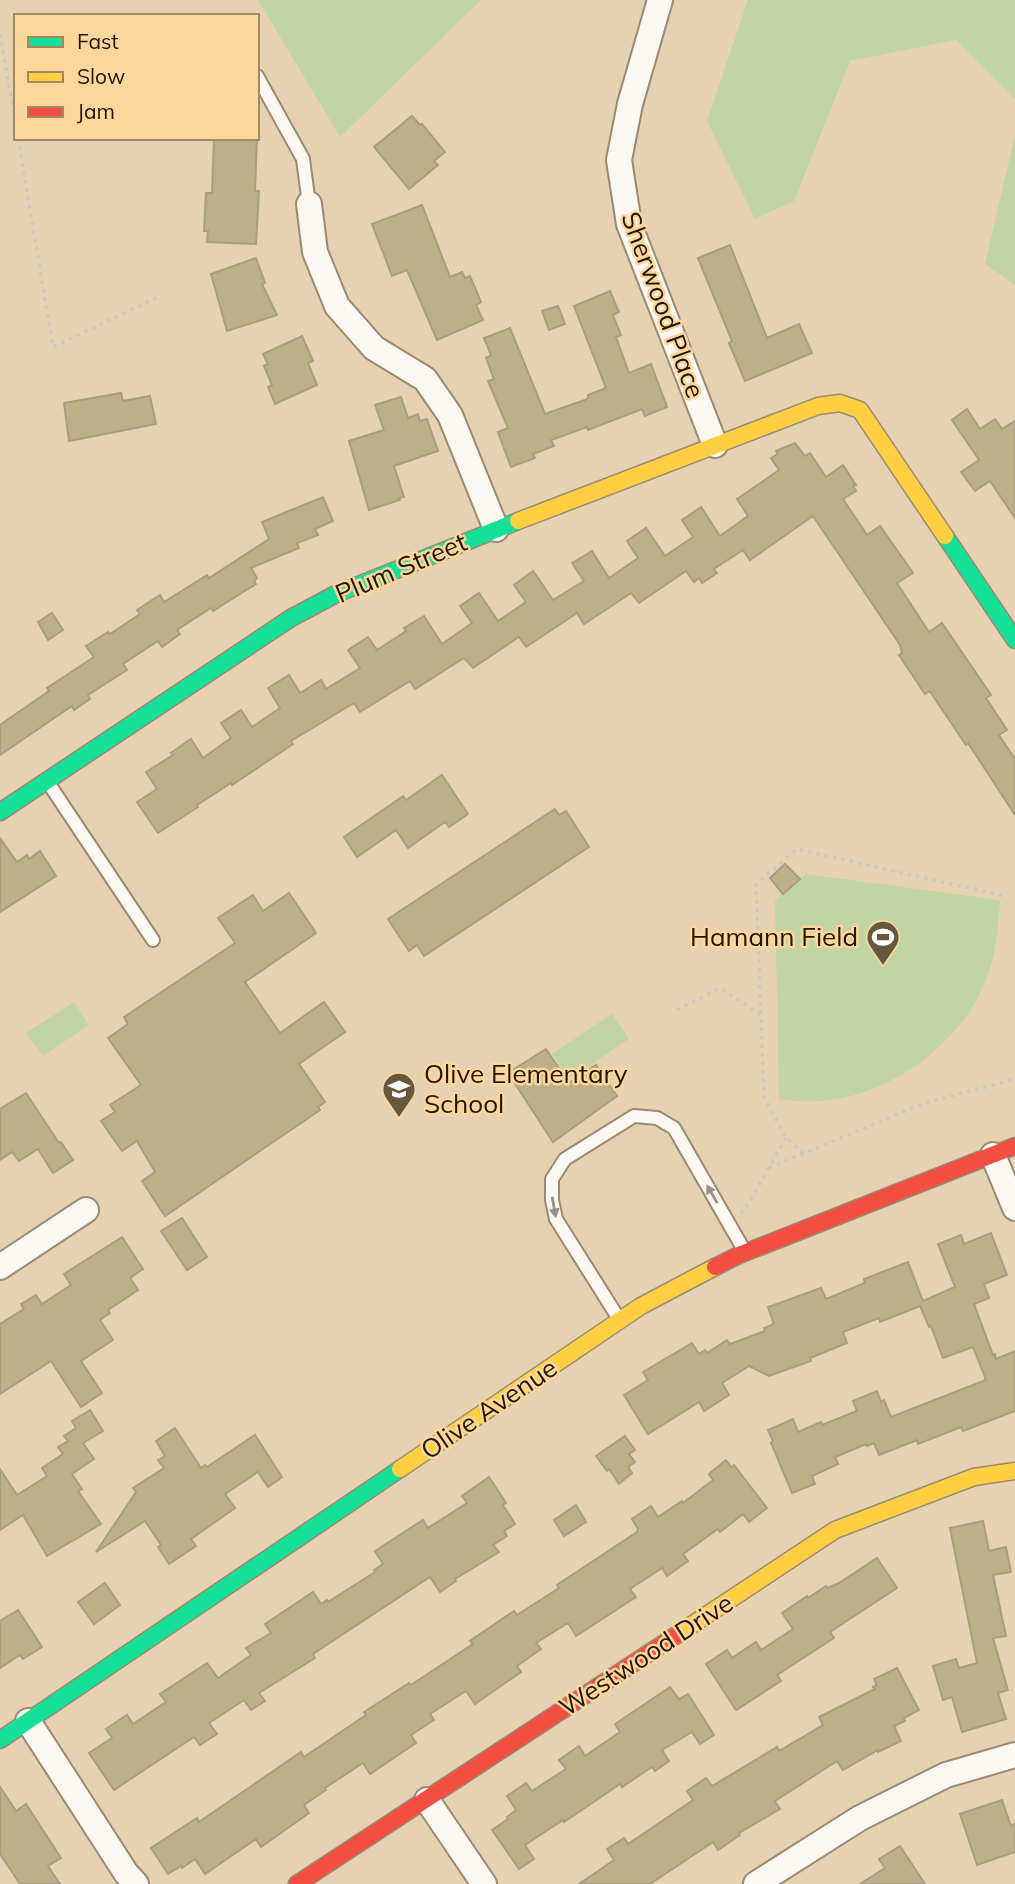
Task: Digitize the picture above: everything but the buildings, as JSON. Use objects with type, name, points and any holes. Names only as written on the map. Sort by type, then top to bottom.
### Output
[{"type":"street","name":"Sherwood Place","points":[[660,0],[630,104],[619,160],[629,224],[715,445]]},
{"type":"street","points":[[309,204],[315,252],[337,306],[374,348],[425,379],[450,415],[496,529]]},
{"type":"street","name":"Plum Street","points":[[0,812],[291,618],[336,594],[496,529],[818,406],[840,403],[860,410],[1015,640]]},
{"type":"street","points":[[1004,1151],[1015,1208]]},
{"type":"street","name":"Olive Avenue","points":[[0,1740],[641,1306],[746,1253],[1004,1151]]},
{"type":"street","points":[[0,1267],[86,1210]]},
{"type":"street","name":"Westwood Drive","points":[[296,1884],[835,1530],[974,1477],[1015,1471]]},
{"type":"street","points":[[28,1721],[136,1884]]},
{"type":"street","points":[[756,1884],[860,1818],[946,1774],[1015,1755]]},
{"type":"street","points":[[427,1800],[484,1884]]},
{"type":"lane","points":[[259,80],[303,159],[309,204]]},
{"type":"lane","points":[[47,781],[153,940]]},
{"type":"lane","points":[[620,1320],[556,1219],[552,1179],[565,1159],[635,1116],[657,1118],[674,1128],[746,1253]]},
{"type":"path","points":[[0,34],[14,114]]},
{"type":"path","points":[[18,140],[53,347],[158,297]]},
{"type":"path","points":[[804,1153],[786,1138],[764,1097],[756,884],[797,849],[1004,896]]},
{"type":"path","points":[[677,1010],[720,988],[761,1014]]},
{"type":"path","points":[[769,1168],[922,1104],[1015,1079]]},
{"type":"path","points":[[731,1227],[751,1199],[786,1138]]},
{"type":"green space","points":[[258,0],[481,0],[340,137]]},
{"type":"green space","points":[[748,0],[1015,0],[1015,99],[956,40],[850,61],[794,201],[755,219],[707,121]]},
{"type":"green space","points":[[1015,135],[1015,285],[985,264]]},
{"type":"green space","name":"Hamann Field","points":[[806,874],[1000,900],[996,945],[987,978],[970,1011],[955,1031],[937,1049],[894,1079],[871,1090],[822,1101],[779,1099],[775,901]]},
{"type":"green space","points":[[74,1002],[89,1025],[43,1056],[26,1033]]},
{"type":"green space","points":[[612,1014],[629,1039],[569,1079],[552,1054]]},
{"type":"traffic: fast","points":[[0,812],[291,618],[336,594],[518,521]]},
{"type":"traffic: fast","points":[[945,536],[1015,640]]},
{"type":"traffic: fast","points":[[0,1740],[400,1469]]},
{"type":"traffic: slow","points":[[518,521],[818,406],[840,403],[860,410],[945,536]]},
{"type":"traffic: slow","points":[[400,1469],[641,1306],[715,1267]]},
{"type":"traffic: slow","points":[[675,1636],[835,1530],[974,1477],[1015,1471]]},
{"type":"traffic: jam","points":[[715,1267],[739,1255],[1015,1146]]},
{"type":"traffic: jam","points":[[297,1884],[675,1636]]},
{"type":"place","name":"Hamann Field","points":[[883,967]]},
{"type":"place","name":"Olive Elementary School","points":[[399,1119]]}]
